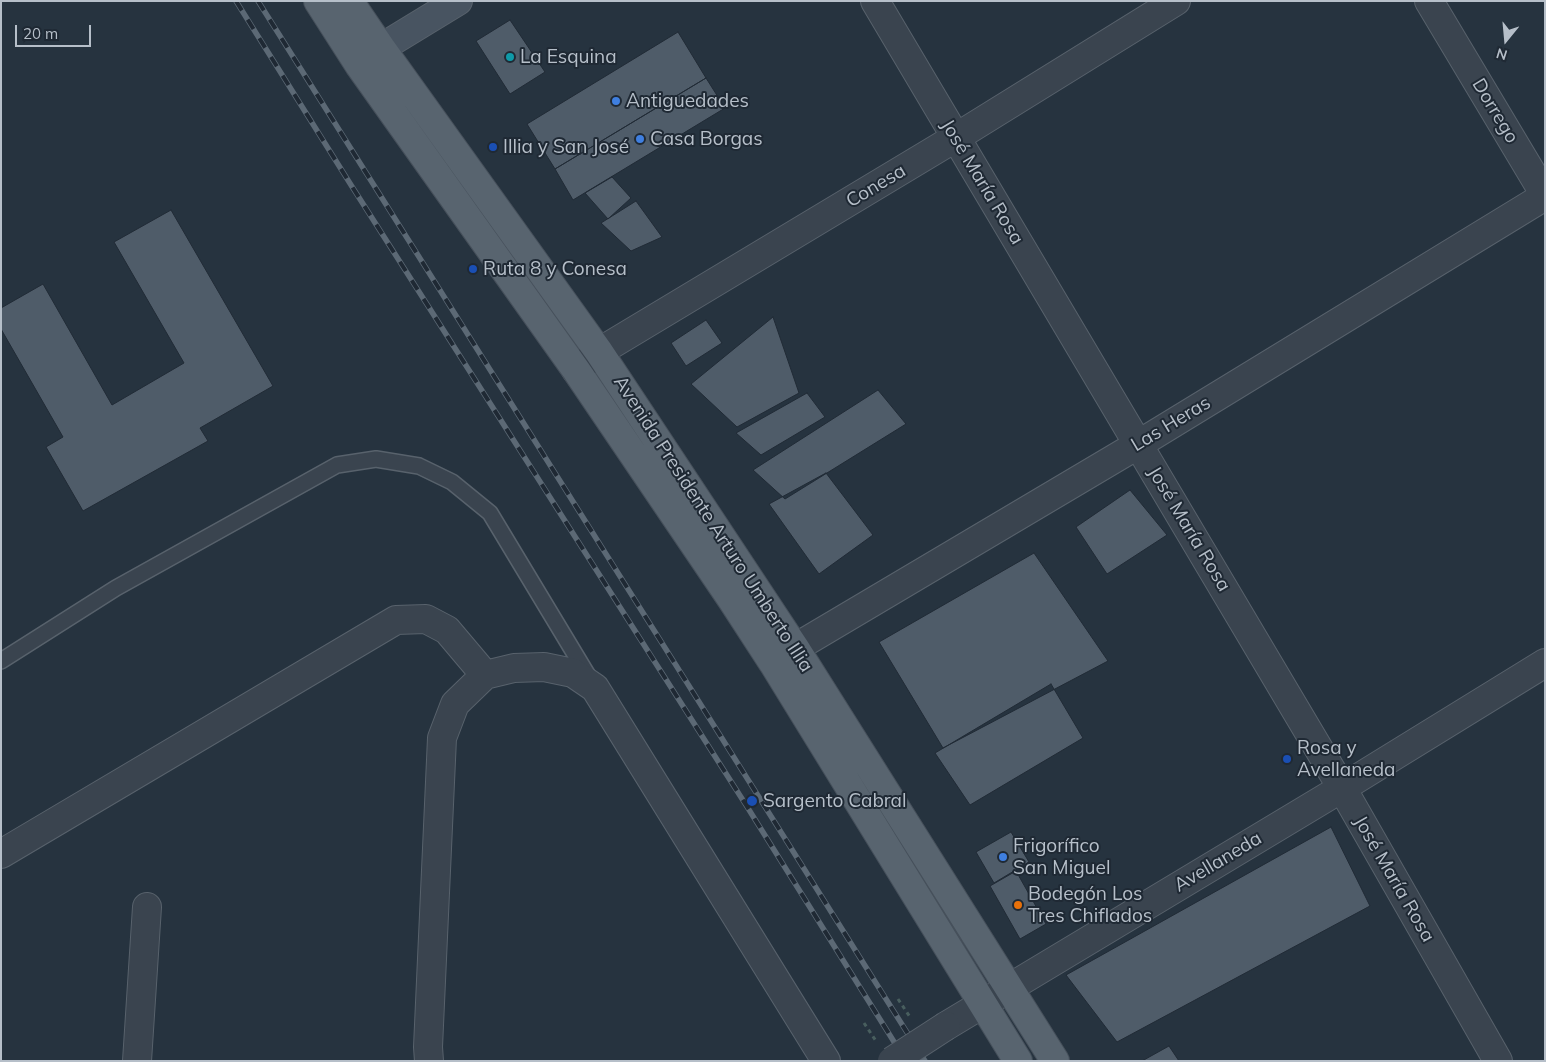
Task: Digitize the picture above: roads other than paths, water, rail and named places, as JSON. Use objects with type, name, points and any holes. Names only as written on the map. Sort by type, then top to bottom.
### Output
[{"type":"main road","points":[[304,1],[328,40],[359,65]]},
{"type":"main road","name":"Avenida Presidente Arturo Umberto Illia","points":[[318,1],[359,65],[576,370],[773,663],[1018,1061]]},
{"type":"main road","name":"Avenida Presidente Arturo Umberto Illia","points":[[349,1],[599,352],[796,648],[1055,1061]]},
{"type":"street","points":[[359,65],[381,48],[458,1]]},
{"type":"street","name":"José María Rosa","points":[[875,1],[1342,788],[1498,1061]]},
{"type":"street","name":"Conesa","points":[[576,370],[599,352],[956,138],[1176,1]]},
{"type":"street","name":"Dorrego","points":[[1429,1],[1545,195]]},
{"type":"street","name":"Las Heras","points":[[796,648],[1139,444],[1545,195]]},
{"type":"street","points":[[1,854],[396,620],[426,619],[447,630],[484,675]]},
{"type":"street","name":"Avellaneda","points":[[892,1061],[946,1026],[1342,788],[1545,663]]},
{"type":"street","points":[[429,1061],[428,1048],[442,738],[454,704],[484,675],[514,668],[544,668],[573,673],[596,688],[826,1061]]},
{"type":"street","points":[[137,1061],[147,907]]},
{"type":"lane","points":[[1,661],[116,588],[337,465],[376,459],[419,466],[452,482],[490,513],[596,688]]},
{"type":"railway","points":[[236,1],[746,805],[906,1061]]},
{"type":"railway","points":[[258,1],[925,1061]]},
{"type":"place","name":"La Esquina","points":[[510,57]]},
{"type":"place","name":"Antiguedades","points":[[616,101]]},
{"type":"place","name":"Casa Borgas","points":[[640,139]]},
{"type":"place","name":"Illia y San José","points":[[493,147]]},
{"type":"place","name":"Ruta 8 y Conesa","points":[[473,269]]},
{"type":"place","name":"Rosa y Avellaneda","points":[[1287,759]]},
{"type":"place","name":"Sargento Cabral","points":[[752,801]]},
{"type":"place","name":"Frigorífico San Miguel","points":[[1003,857]]},
{"type":"place","name":"Bodegón Los Tres Chiflados","points":[[1018,905]]}]
